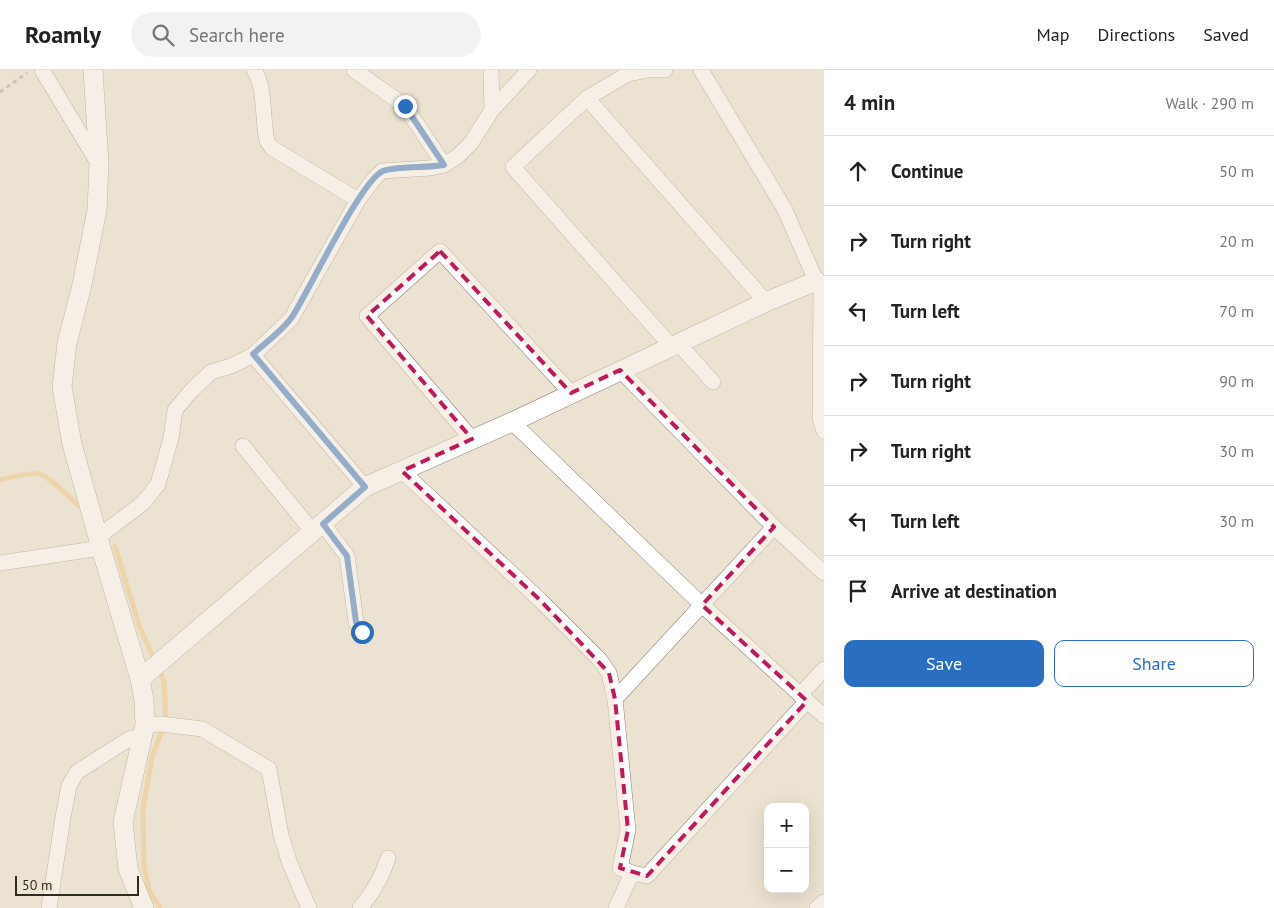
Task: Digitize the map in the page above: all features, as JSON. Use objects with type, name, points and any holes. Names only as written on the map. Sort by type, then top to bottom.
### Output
[{"type":"street","points":[[42,70],[99,164]]},
{"type":"street","points":[[93,70],[99,164],[97,210],[82,285],[66,343],[62,387],[72,444],[99,543],[151,669],[144,700],[154,728],[123,822],[128,869],[144,908]]},
{"type":"street","points":[[254,70],[260,87],[267,141],[272,148],[358,200]]},
{"type":"street","points":[[354,70],[405,106],[444,165]]},
{"type":"street","points":[[491,70],[492,110]]},
{"type":"street","points":[[0,563],[99,543],[143,503],[158,484],[175,410],[211,372],[231,366],[253,354],[291,319],[358,200],[374,178],[382,171],[430,168],[444,165],[458,156],[471,143],[492,110],[529,70]]},
{"type":"street","points":[[665,70],[648,70],[628,74],[587,98],[512,167],[674,345],[713,382]]},
{"type":"street","points":[[701,70],[784,208],[820,288],[820,418],[824,431]]},
{"type":"street","points":[[587,98],[766,302]]},
{"type":"street","points":[[472,439],[368,316],[440,251],[571,393]]},
{"type":"street","points":[[151,669],[365,487],[512,422],[766,302],[820,288]]},
{"type":"street","points":[[253,354],[365,487]]},
{"type":"street","points":[[620,370],[774,527],[824,572]]},
{"type":"street","points":[[512,422],[702,605],[824,716]]},
{"type":"street","points":[[243,446],[318,528],[347,556],[356,622],[362,632]]},
{"type":"street","points":[[402,471],[540,600],[600,660],[609,673],[616,699],[628,830],[620,868],[647,876],[803,698],[824,669]]},
{"type":"street","points":[[616,699],[774,527]]},
{"type":"street","points":[[49,908],[69,786],[77,772],[129,739],[154,728],[202,728],[269,769],[281,835],[290,864],[309,908]]},
{"type":"street","points":[[360,908],[383,874],[388,858]]},
{"type":"street","points":[[616,908],[632,873]]},
{"type":"street","points":[[817,908],[824,902]]},
{"type":"path","points":[[0,92],[32,70]]},
{"type":"highlighted area","points":[[440,251],[571,393],[620,370],[774,527],[702,605],[807,701],[647,876],[620,868],[628,830],[615,699],[609,673],[540,600],[402,471],[472,439],[367,316]]},
{"type":"waterway","points":[[0,480],[25,474],[39,474],[54,483],[79,506]]},
{"type":"waterway","points":[[115,546],[140,628],[155,661]]},
{"type":"waterway","points":[[158,669],[164,681],[166,720],[152,757],[143,809],[144,865],[149,890],[160,908]]},
{"type":"route","points":[[362,632],[356,622],[347,556],[323,524],[365,487],[253,354],[291,319],[358,200],[374,178],[382,171],[430,168],[444,165],[405,106]]}]
